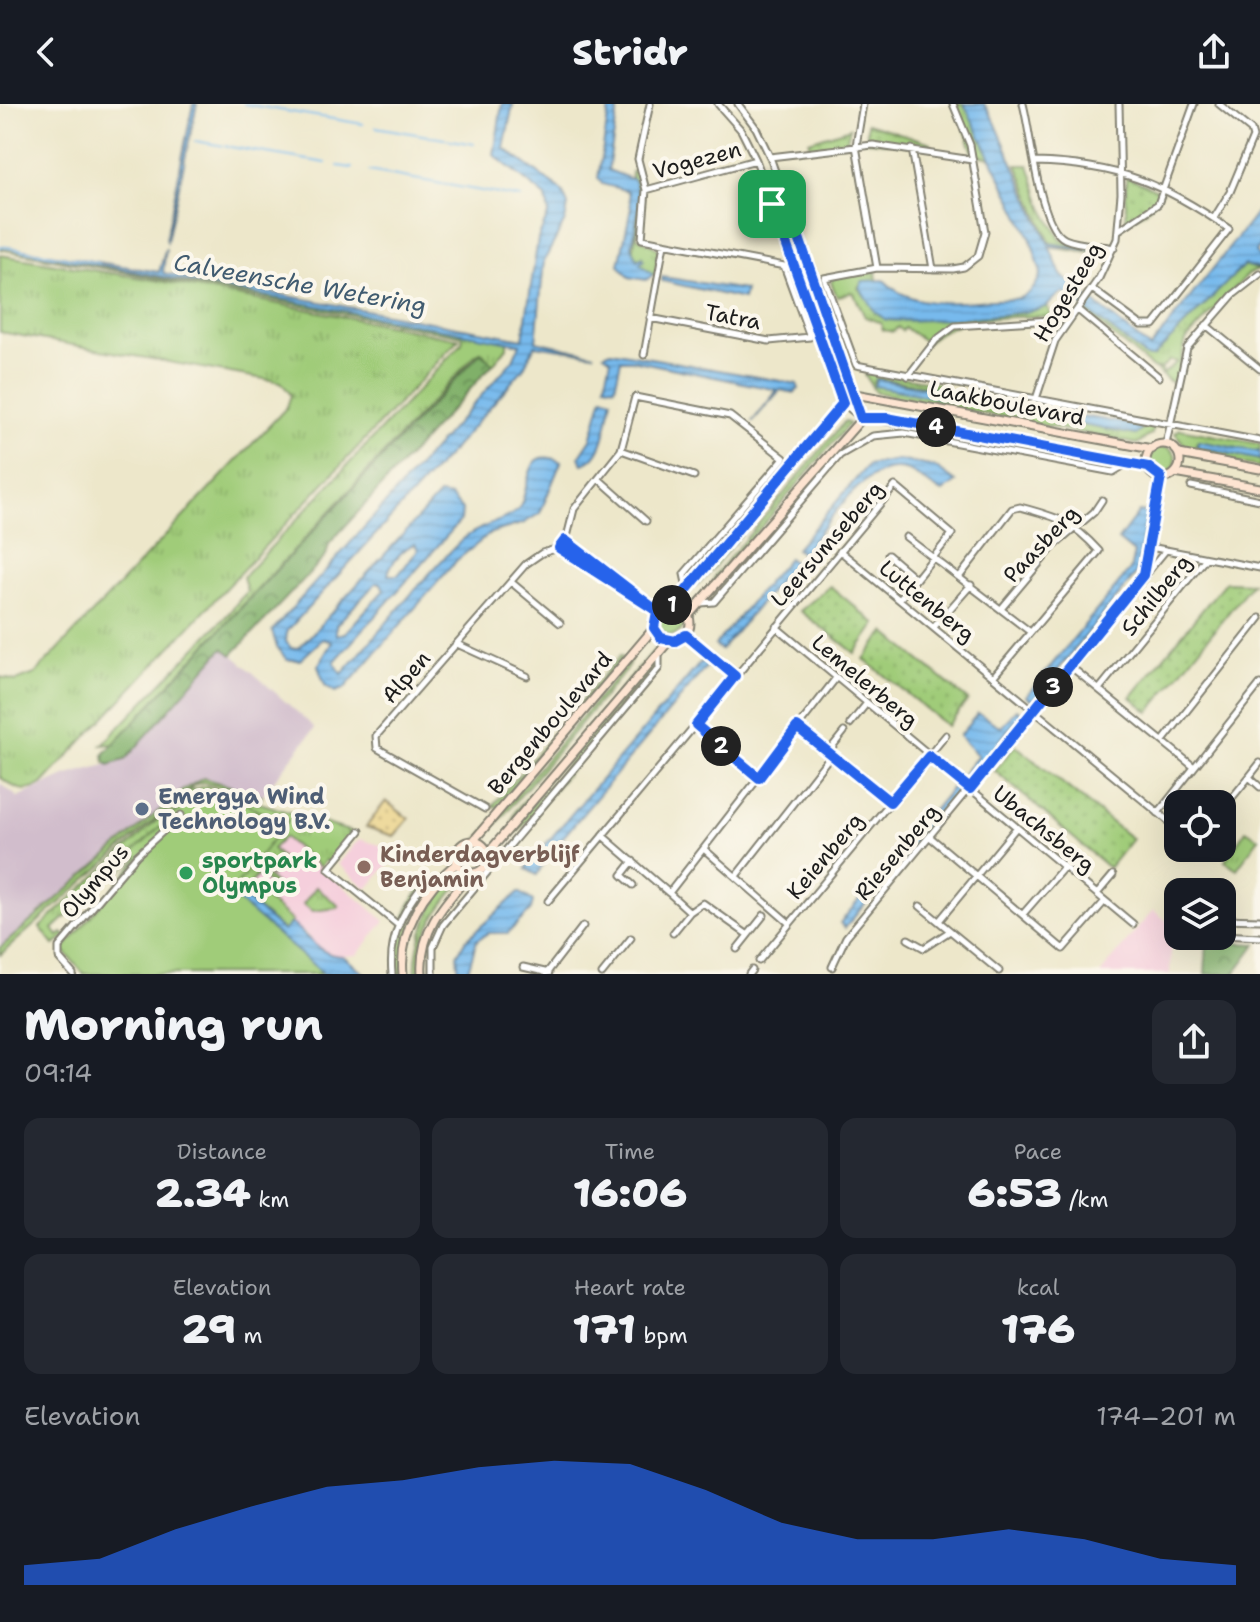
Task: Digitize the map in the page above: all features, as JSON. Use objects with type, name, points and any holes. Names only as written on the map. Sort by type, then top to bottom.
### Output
[{"type":"main road","points":[[674,605],[843,403],[855,394]]},
{"type":"main road","name":"Laakboulevard","points":[[855,394],[1152,449]]},
{"type":"main road","points":[[688,616],[682,608],[674,605],[654,608],[654,628],[661,638],[669,641],[686,635],[688,616],[861,418]]},
{"type":"main road","name":"Laakboulevard","points":[[861,418],[887,418],[1148,467]]},
{"type":"main road","points":[[1260,469],[1179,454],[1166,444],[1152,449],[1147,459],[1148,467],[1161,477],[1175,473],[1260,488]]},
{"type":"main road","points":[[1175,473],[1180,463],[1179,454]]},
{"type":"main road","name":"Bergenboulevard","points":[[474,840],[654,628]]},
{"type":"main road","name":"Bergenboulevard","points":[[488,853],[669,641]]},
{"type":"main road","points":[[403,974],[403,946],[410,923],[457,863],[460,847],[474,840],[484,845],[488,853],[485,868],[471,873],[429,927],[422,948],[422,974]]},
{"type":"main road","points":[[457,863],[471,873]]},
{"type":"street","points":[[650,104],[638,159],[646,190],[642,239],[795,268]]},
{"type":"street","points":[[718,104],[732,118],[756,160],[843,403],[861,418]]},
{"type":"street","points":[[738,104],[770,157],[861,418]]},
{"type":"street","points":[[863,104],[856,146],[877,268]]},
{"type":"street","points":[[953,104],[963,122],[972,160],[985,232],[983,248],[964,267],[877,268],[824,278],[856,365],[1260,441]]},
{"type":"street","points":[[1023,104],[1035,162],[1033,170],[1061,237],[1114,248]]},
{"type":"street","name":"Hogesteeg","points":[[1036,399],[1052,347],[1068,319],[1092,289],[1114,248],[1119,230],[1119,104]]},
{"type":"street","points":[[1119,230],[1147,215],[1167,189],[1194,104]]},
{"type":"street","points":[[1214,218],[1230,192],[1253,137],[1251,130],[1219,104]]},
{"type":"street","points":[[732,118],[736,113],[745,112]]},
{"type":"street","points":[[770,157],[856,146],[912,149],[972,160]]},
{"type":"street","points":[[912,149],[933,269]]},
{"type":"street","name":"Vogezen","points":[[646,190],[756,160]]},
{"type":"street","points":[[1035,162],[1080,163],[1120,171],[1167,189],[1229,229],[1158,322],[1150,327],[1141,325],[1092,289]]},
{"type":"street","points":[[772,204],[780,207],[787,203]]},
{"type":"street","points":[[644,355],[664,244]]},
{"type":"street","name":"Tatra","points":[[650,318],[769,341],[810,337],[784,266]]},
{"type":"street","points":[[1166,444],[1183,357],[1206,325],[1256,275],[1260,280]]},
{"type":"street","points":[[806,304],[815,308],[822,304]]},
{"type":"street","points":[[1079,307],[1159,377]]},
{"type":"street","points":[[908,376],[936,340],[955,326],[1068,319]]},
{"type":"street","points":[[1206,325],[1260,369]]},
{"type":"street","points":[[1169,385],[1176,391]]},
{"type":"street","points":[[654,608],[559,548],[565,540],[574,509],[621,450],[635,397],[730,416],[784,458],[684,574],[687,588]]},
{"type":"street","name":"Laakboulevard","points":[[700,603],[714,602],[840,455],[861,440],[886,433],[915,435],[1113,472],[1128,463]]},
{"type":"street","points":[[621,450],[694,476]]},
{"type":"street","name":"Riesenberg","points":[[1143,575],[1161,477]]},
{"type":"street","points":[[1197,477],[1204,489]]},
{"type":"street","points":[[600,480],[646,521]]},
{"type":"street","name":"Leersumseberg","points":[[548,901],[895,486],[952,534],[934,557]]},
{"type":"street","points":[[1191,486],[1260,500]]},
{"type":"street","name":"Paasberg","points":[[1001,609],[1053,547],[1102,500]]},
{"type":"street","points":[[960,576],[1012,509],[1020,507],[1063,519],[1077,527],[1099,551],[993,677]]},
{"type":"street","points":[[906,537],[1029,631]]},
{"type":"street","points":[[565,540],[619,578],[627,590]]},
{"type":"street","points":[[1150,547],[1260,568]]},
{"type":"street","name":"Alpen","points":[[485,809],[428,780],[377,748],[374,742],[526,564],[542,553],[559,548]]},
{"type":"street","name":"Riesenberg","points":[[832,967],[846,937],[1166,550]]},
{"type":"street","name":"Luttenberg","points":[[840,551],[1164,818]]},
{"type":"street","points":[[888,555],[916,579]]},
{"type":"street","points":[[900,599],[934,557]]},
{"type":"street","name":"Schilberg","points":[[1100,688],[1206,558]]},
{"type":"street","points":[[511,582],[560,623]]},
{"type":"street","points":[[934,627],[971,585]]},
{"type":"street","points":[[1163,741],[1260,618]]},
{"type":"street","name":"Lemelerberg","points":[[776,627],[970,789]]},
{"type":"street","points":[[686,635],[735,676]]},
{"type":"street","points":[[457,644],[527,676]]},
{"type":"street","name":"Bergenboulevard","points":[[433,974],[431,957],[437,936],[459,905],[659,668],[659,652]]},
{"type":"street","points":[[1070,666],[1194,767]]},
{"type":"street","points":[[669,893],[836,678]]},
{"type":"street","points":[[1158,813],[1260,684]]},
{"type":"street","points":[[850,724],[867,703]]},
{"type":"street","points":[[696,725],[759,778]]},
{"type":"street","points":[[797,727],[890,802]]},
{"type":"street","points":[[736,876],[844,732]]},
{"type":"street","name":"Keienberg","points":[[759,961],[946,735]]},
{"type":"street","points":[[1236,793],[1260,763]]},
{"type":"street","points":[[1249,777],[1260,787]]},
{"type":"street","name":"Ubachsberg","points":[[970,789],[1133,924]]},
{"type":"street","name":"Olympus","points":[[73,974],[59,958],[59,947],[136,856],[181,815]]},
{"type":"street","points":[[939,921],[1016,828]]},
{"type":"street","points":[[360,831],[329,869],[398,925]]},
{"type":"street","points":[[502,837],[517,836]]},
{"type":"street","points":[[604,837],[690,912]]},
{"type":"street","points":[[930,837],[1063,949],[1105,901]]},
{"type":"street","points":[[705,850],[789,923]]},
{"type":"street","points":[[633,861],[622,875],[633,885]]},
{"type":"street","points":[[1023,914],[1064,867]]},
{"type":"street","name":"Ubachsberg","points":[[1097,894],[1113,875]]},
{"type":"street","points":[[392,974],[392,951],[398,925],[409,901],[429,877],[442,879]]},
{"type":"street","points":[[456,890],[459,905]]},
{"type":"street","points":[[673,933],[690,912],[703,903],[748,935]]},
{"type":"street","points":[[920,906],[999,971]]},
{"type":"street","points":[[737,949],[764,915]]},
{"type":"street","points":[[1236,919],[1260,920]]},
{"type":"street","points":[[523,967],[548,973],[583,926]]},
{"type":"street","points":[[908,939],[924,948],[950,931]]},
{"type":"street","points":[[1236,936],[1260,937]]},
{"type":"street","points":[[602,974],[631,938]]},
{"type":"shaded area","points":[[224,647],[315,728],[262,796],[203,778],[183,790],[0,951],[0,783],[18,797],[67,775],[125,760]]},
{"type":"shaded area","points":[[284,837],[385,921],[357,955],[333,956],[318,949],[306,934],[238,892]]},
{"type":"shaded area","name":"Kinderdagverblijf Benjamin","points":[[359,839],[400,851],[367,889],[338,864]]},
{"type":"shaded area","points":[[1153,910],[1164,919],[1164,950],[1171,950],[1170,974],[1100,974]]},
{"type":"green space","points":[[956,104],[964,104],[993,158],[974,155]]},
{"type":"green space","points":[[867,123],[931,143],[930,147],[867,141]]},
{"type":"green space","points":[[850,128],[846,143],[809,147],[809,141]]},
{"type":"green space","points":[[1017,165],[1029,165],[1043,208],[1061,240],[1105,252],[1103,255],[1049,247],[1095,252],[1050,243]]},
{"type":"green space","points":[[632,171],[638,172],[644,204],[637,237],[658,249],[655,276],[648,275],[639,263],[641,257],[637,260],[633,255],[640,200],[631,177]]},
{"type":"green space","points":[[1126,176],[1162,192],[1146,211],[1126,223]]},
{"type":"green space","points":[[786,208],[808,270],[800,273],[776,211]]},
{"type":"green space","points":[[0,249],[473,333],[507,340],[507,348],[493,364],[481,352],[476,354],[114,744],[102,745],[228,614],[247,591],[243,577],[462,343],[463,336]]},
{"type":"green space","points":[[0,255],[160,281],[459,339],[42,784],[25,790],[0,777],[0,677],[16,681],[35,674],[287,407],[291,395],[281,382],[0,332]]},
{"type":"green space","points":[[1244,265],[1259,270],[1248,274],[1186,340],[1175,386],[1156,370],[1162,370],[1163,374],[1177,362],[1170,360],[1162,368],[1154,369],[1083,311],[1084,307],[1146,357],[1153,357]]},
{"type":"green space","points":[[876,270],[877,281],[862,281],[858,288],[887,320],[944,319],[1047,305],[1051,316],[968,322],[938,333],[927,343],[905,328],[902,331],[898,327],[893,332],[883,330],[881,323],[865,317],[853,292],[837,297],[831,282],[834,277]]},
{"type":"green space","points":[[822,308],[848,382],[839,385],[812,311]]},
{"type":"green space","points":[[481,352],[493,364],[329,544],[326,556],[232,655],[223,648],[125,760],[109,765],[105,762],[104,754]]},
{"type":"green space","points":[[869,371],[946,385],[945,389],[877,378],[873,382],[876,386],[1136,435],[1142,430],[1141,422],[1153,424],[1152,434],[1137,444],[875,392],[865,374]]},
{"type":"green space","points":[[845,421],[849,424],[711,586],[715,575]]},
{"type":"green space","points":[[1180,429],[1260,444],[1260,452],[1198,441],[1195,445],[1260,460],[1260,467],[1193,455],[1175,433]]},
{"type":"green space","points":[[813,444],[804,460],[705,578],[685,594]]},
{"type":"green space","points":[[1163,447],[1172,451],[1176,460],[1172,469],[1163,473],[1154,469],[1150,460],[1154,451]]},
{"type":"green space","points":[[1225,582],[1252,583],[1149,712],[1131,697]]},
{"type":"green space","points":[[830,586],[876,624],[855,653],[800,611]]},
{"type":"green space","points":[[671,609],[680,613],[684,622],[680,631],[671,635],[662,631],[658,622],[662,613]]},
{"type":"green space","points":[[885,632],[968,700],[947,726],[864,659]]},
{"type":"green space","points":[[657,650],[512,821],[516,810]]},
{"type":"green space","points":[[620,656],[623,658],[498,807],[492,806]]},
{"type":"green space","points":[[656,658],[654,671],[519,831],[508,834]]},
{"type":"green space","points":[[631,659],[627,669],[486,836],[479,838]]},
{"type":"green space","points":[[1015,745],[1132,839],[1109,868],[995,771]]},
{"type":"green space","points":[[203,778],[262,796],[261,799],[203,782],[194,785],[0,955],[0,948],[183,790]]},
{"type":"green space","points":[[206,786],[355,833],[330,863],[325,860],[320,867],[284,837],[272,849],[285,861],[271,876],[260,867],[258,869],[279,887],[277,890],[258,875],[245,890],[251,895],[254,889],[292,921],[284,931],[230,885],[287,820],[257,811],[247,803],[236,804],[205,797],[197,798],[178,811],[173,806],[189,791]]},
{"type":"green space","name":"sportpark Olympus","points":[[201,795],[236,805],[247,803],[257,811],[288,820],[232,891],[329,974],[84,974],[63,950],[138,858],[133,852],[191,799]]},
{"type":"green space","points":[[174,811],[178,815],[121,871],[118,869],[53,929],[58,936],[62,933],[66,936],[54,945],[40,927],[166,812]]},
{"type":"green space","points":[[1246,830],[1259,838],[1237,869],[1226,862],[1236,862],[1236,845]]},
{"type":"green space","points":[[466,876],[432,920],[422,945],[421,974],[416,974],[418,947],[428,917],[445,890]]},
{"type":"green space","points":[[437,880],[416,908],[401,974],[396,974],[400,934],[410,905],[426,884]]},
{"type":"green space","points":[[316,887],[339,906],[313,911],[303,904]]},
{"type":"green space","points":[[1236,943],[1256,944],[1234,974],[1205,974],[1206,950],[1236,950]]},
{"type":"sand","points":[[386,801],[409,819],[394,836],[366,827]]},
{"type":"water","points":[[193,104],[197,104],[167,241],[166,238]]},
{"type":"water","points":[[502,104],[513,104],[504,148],[562,191],[568,205],[565,221],[544,261],[536,341],[595,354],[535,345],[523,369],[452,451],[287,631],[286,642],[292,649],[300,647],[439,495],[451,497],[462,510],[461,520],[334,662],[342,674],[462,540],[517,511],[529,474],[539,459],[561,462],[540,513],[524,523],[491,533],[457,560],[344,689],[335,692],[325,685],[318,666],[332,642],[323,639],[300,660],[287,660],[277,647],[272,631],[513,360],[520,344],[0,246],[159,272],[166,248],[163,273],[523,339],[538,239],[549,213],[546,197],[494,155]],"holes":[[[415,544],[418,550],[398,575],[388,575],[398,556]],[[376,583],[381,583],[384,590],[345,633],[336,635],[336,625]]]},
{"type":"water","points":[[610,104],[619,104],[608,170],[634,180],[640,200],[632,246],[637,260],[642,257],[644,260],[640,264],[653,275],[646,280],[629,277],[619,265],[631,208],[628,191],[602,184],[598,178]]},
{"type":"water","points":[[964,104],[984,104],[995,122],[1048,243],[1096,250],[1049,246],[1061,275],[1150,348],[1260,209],[1260,247],[1255,253],[1260,258],[1260,269],[1244,265],[1153,357],[1146,357],[1065,293],[1045,307],[1016,313],[886,320],[875,312],[860,288],[862,281],[884,280],[907,296],[920,300],[963,302],[1019,298],[1032,290],[1041,273],[1030,237]]},
{"type":"water","points":[[662,277],[745,290],[743,299],[662,281]]},
{"type":"water","points":[[611,351],[797,384],[799,389],[794,393],[780,390],[752,422],[777,390],[632,360],[621,360],[615,387],[605,385],[611,359],[604,354]]},
{"type":"water","points":[[876,379],[1139,426],[1142,430],[1136,435],[874,386]]},
{"type":"water","points":[[603,396],[612,399],[604,436],[597,454],[583,464],[579,457],[591,439]]},
{"type":"water","points":[[1198,441],[1260,452],[1260,460],[1197,447]]},
{"type":"water","points":[[898,460],[935,467],[956,482],[943,492],[908,471],[892,469],[877,474],[849,496],[802,554],[796,549],[868,465]]},
{"type":"water","points":[[1139,512],[1147,513],[1136,574],[1033,701],[1026,696],[1130,570],[1134,553],[1118,540]]},
{"type":"water","points":[[788,558],[794,563],[721,650],[715,645]]},
{"type":"water","points":[[701,662],[707,666],[549,854],[537,875],[526,869],[528,865]]},
{"type":"water","points":[[1017,709],[1022,713],[969,779],[963,774],[978,756],[959,736],[978,713],[1001,727]]},
{"type":"water","points":[[954,785],[960,789],[845,928],[840,923]]},
{"type":"water","points":[[234,889],[283,931],[291,923],[321,949],[343,956],[365,974],[324,974],[231,895]]},
{"type":"water","points":[[519,892],[533,901],[531,910],[508,933],[488,933],[477,940],[467,974],[459,974],[457,955],[466,940]]},
{"type":"waterway","points":[[244,104],[363,124]]},
{"type":"waterway","points":[[376,127],[474,144]]},
{"type":"waterway","points":[[195,141],[326,163]]},
{"type":"waterway","points":[[338,166],[352,168]]},
{"type":"waterway","points":[[369,171],[521,198]]},
{"type":"waterway","name":"Calveensche Wetering","points":[[0,246],[98,263]]},
{"type":"waterway","points":[[968,780],[976,771]]},
{"type":"place","name":"Emergya Wind Technology B.V.","points":[[142,809]]},
{"type":"place","name":"Kinderdagverblijf Benjamin","points":[[364,867]]},
{"type":"place","name":"sportpark Olympus","points":[[186,873]]},
{"type":"route","points":[[772,204],[780,207],[787,203],[853,387],[861,418],[887,418],[1148,467],[1153,474],[1161,477],[1143,575],[970,789],[929,756],[890,802],[797,727],[759,778],[696,725],[735,676],[686,635],[675,641],[661,638],[653,622],[657,611],[576,546],[565,540],[559,548],[657,611],[674,605],[843,403],[772,204]]}]
